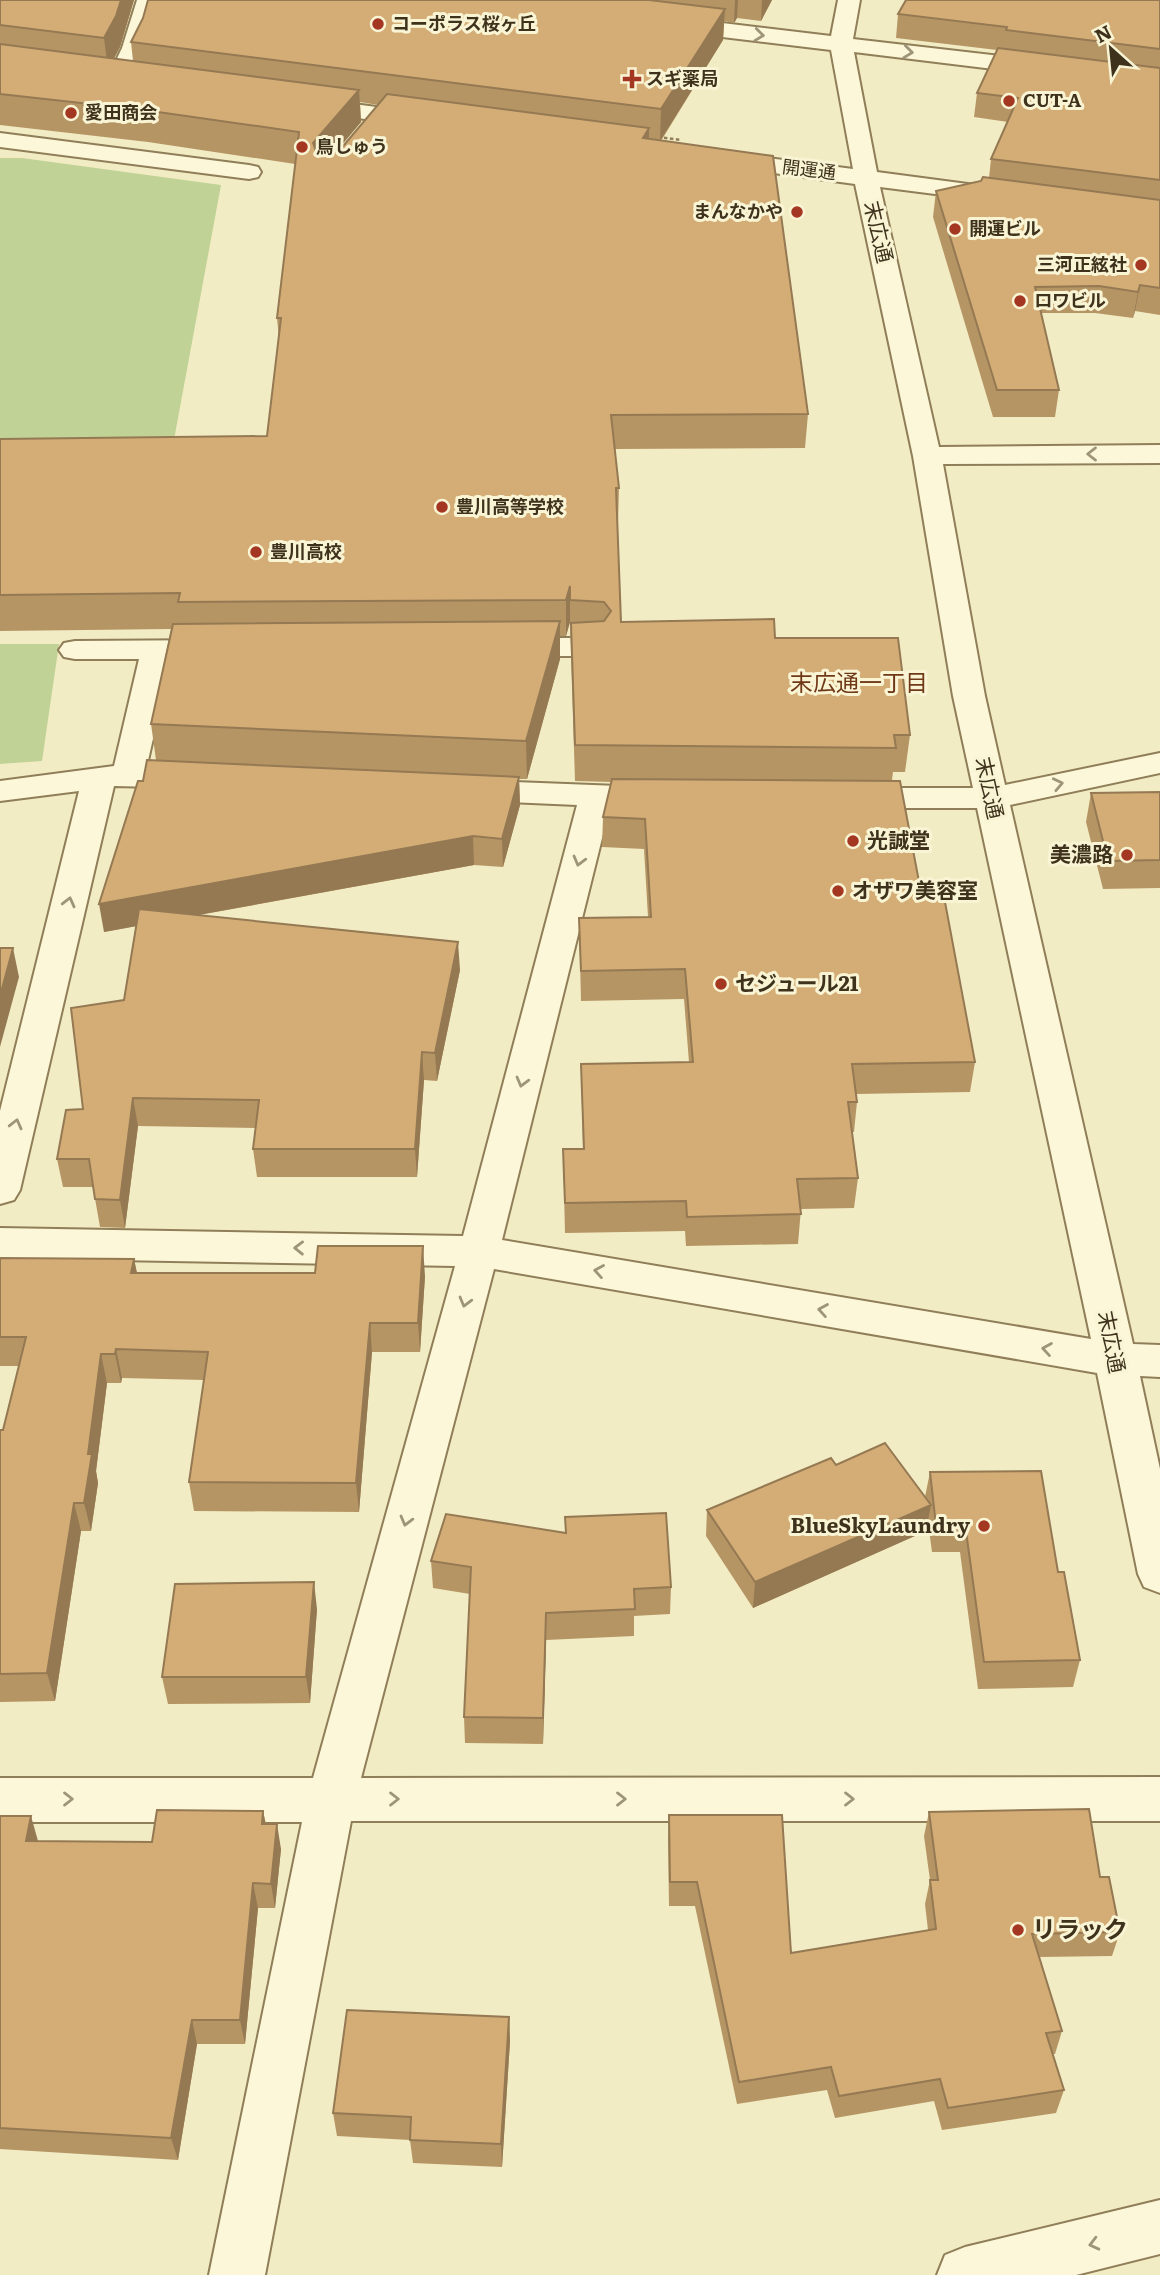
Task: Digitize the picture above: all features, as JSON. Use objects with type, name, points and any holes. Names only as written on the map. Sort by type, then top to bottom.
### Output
[{"type":"street","points":[[117,81],[133,48],[148,0]]},
{"type":"street","name":"末広通","points":[[849,0],[841,44],[866,177],[927,456],[969,696],[1160,1574]]},
{"type":"street","points":[[647,21],[1064,71]]},
{"type":"street","points":[[91,78],[148,84]]},
{"type":"street","points":[[286,102],[451,124]]},
{"type":"street","points":[[363,138],[382,115]]},
{"type":"street","points":[[0,140],[249,172]]},
{"type":"street","name":"開運通","points":[[700,156],[1024,198]]},
{"type":"street","points":[[927,456],[1160,454]]},
{"type":"street","points":[[484,648],[592,647]]},
{"type":"street","points":[[75,650],[252,649]]},
{"type":"street","points":[[0,1190],[114,776],[157,650]]},
{"type":"street","points":[[827,797],[991,798],[1160,764]]},
{"type":"street","points":[[0,790],[114,776],[225,779]]},
{"type":"street","points":[[431,788],[651,796]]},
{"type":"street","points":[[237,2275],[331,1799],[479,1251],[596,795]]},
{"type":"street","points":[[0,1243],[479,1251],[1114,1359],[1160,1361]]},
{"type":"street","points":[[0,1800],[1160,1799]]},
{"type":"street","points":[[965,2275],[1160,2227]]},
{"type":"green space","points":[[0,158],[22,158],[221,185],[171,456],[0,457]]},
{"type":"green space","points":[[0,644],[59,644],[42,761],[0,764]]},
{"type":"building","points":[[0,0],[121,0],[104,38],[0,25]]},
{"type":"building","points":[[148,0],[649,0],[725,9],[661,109],[131,42],[143,18]]},
{"type":"building","points":[[906,0],[1160,0],[1160,49],[898,14]]},
{"type":"building","points":[[0,44],[359,90],[313,143],[316,151],[327,154],[339,151],[387,94],[649,128],[643,138],[773,156],[808,414],[611,415],[619,488],[616,488],[621,622],[774,619],[775,638],[898,638],[910,735],[894,735],[896,748],[575,745],[571,623],[604,621],[611,611],[604,602],[570,600],[570,586],[566,600],[178,602],[180,593],[0,595],[0,439],[267,436],[281,318],[277,318],[299,132],[144,110],[0,94]]},
{"type":"building","points":[[998,48],[1160,68],[1160,180],[991,159],[1018,98],[977,93]]},
{"type":"building","points":[[983,177],[1160,200],[1160,288],[1140,285],[1138,292],[1099,286],[1035,287],[1059,390],[997,390],[936,191],[981,181]]},
{"type":"building","points":[[560,621],[526,741],[151,724],[173,624]]},
{"type":"building","points":[[147,760],[519,777],[502,839],[473,836],[99,904],[138,781],[143,781]]},
{"type":"building","points":[[612,779],[900,781],[920,887],[942,886],[975,1062],[852,1064],[857,1102],[848,1102],[858,1178],[797,1179],[801,1214],[687,1217],[686,1201],[565,1203],[563,1149],[584,1149],[581,1064],[693,1062],[685,969],[581,971],[579,918],[651,917],[645,819],[603,817]]},
{"type":"building","points":[[1160,792],[1160,860],[1108,861],[1091,793]]},
{"type":"building","points":[[139,909],[458,942],[435,1053],[422,1052],[415,1149],[253,1149],[259,1100],[133,1098],[120,1200],[95,1199],[89,1159],[57,1159],[66,1110],[83,1109],[71,1008],[124,1000]]},
{"type":"building","points":[[0,948],[13,948],[0,996]]},
{"type":"building","points":[[318,1246],[423,1246],[418,1323],[370,1323],[356,1483],[189,1482],[208,1352],[116,1349],[115,1354],[101,1354],[88,1454],[92,1454],[84,1503],[74,1503],[47,1673],[0,1674],[0,1430],[3,1430],[26,1337],[0,1337],[0,1258],[134,1259],[131,1273],[315,1273]]},
{"type":"building","points":[[885,1443],[931,1505],[755,1582],[707,1510],[831,1458],[836,1465]]},
{"type":"building","points":[[1041,1471],[1058,1572],[1064,1572],[1080,1660],[984,1662],[965,1524],[936,1525],[930,1472]]},
{"type":"building","points":[[666,1513],[671,1587],[634,1589],[635,1609],[546,1613],[543,1718],[464,1717],[471,1567],[431,1561],[446,1514],[566,1533],[565,1517]]},
{"type":"building","points":[[314,1582],[306,1677],[162,1677],[175,1584]]},
{"type":"building","points":[[1089,1809],[1100,1877],[1109,1877],[1120,1932],[1032,1934],[1062,2031],[1046,2033],[1064,2090],[948,2108],[940,2079],[839,2096],[831,2067],[739,2082],[697,1882],[670,1882],[669,1815],[782,1815],[791,1953],[936,1929],[930,1880],[938,1880],[929,1812]]},
{"type":"building","points":[[157,1810],[263,1811],[262,1824],[277,1824],[271,1884],[253,1883],[240,2020],[192,2020],[171,2138],[0,2128],[0,1816],[31,1816],[26,1841],[152,1842]]},
{"type":"building","points":[[347,2010],[509,2017],[501,2144],[410,2140],[411,2117],[333,2113]]},
{"type":"place","name":"コーポラス桜ヶ丘","points":[[378,24]]},
{"type":"place","name":"スギ薬局","points":[[632,79]]},
{"type":"place","name":"CUT-A","points":[[1009,101]]},
{"type":"place","name":"愛田商会","points":[[71,113]]},
{"type":"place","name":"鳥しゅう","points":[[302,147]]},
{"type":"place","name":"まんなかや","points":[[797,212]]},
{"type":"place","name":"開運ビル","points":[[955,229]]},
{"type":"place","name":"三河正絃社","points":[[1141,265]]},
{"type":"place","name":"ロワビル","points":[[1020,301]]},
{"type":"place","name":"豊川高等学校","points":[[442,507]]},
{"type":"place","name":"豊川高校","points":[[256,552]]},
{"type":"place","name":"光誠堂","points":[[853,841]]},
{"type":"place","name":"美濃路","points":[[1127,855]]},
{"type":"place","name":"オザワ美容室","points":[[838,891]]},
{"type":"place","name":"セジュール21","points":[[721,984]]},
{"type":"place","name":"BlueSkyLaundry","points":[[984,1526]]},
{"type":"place","name":"リラック","points":[[1018,1930]]},
{"type":"district","name":"末広通一丁目","points":[[859,683]]}]
